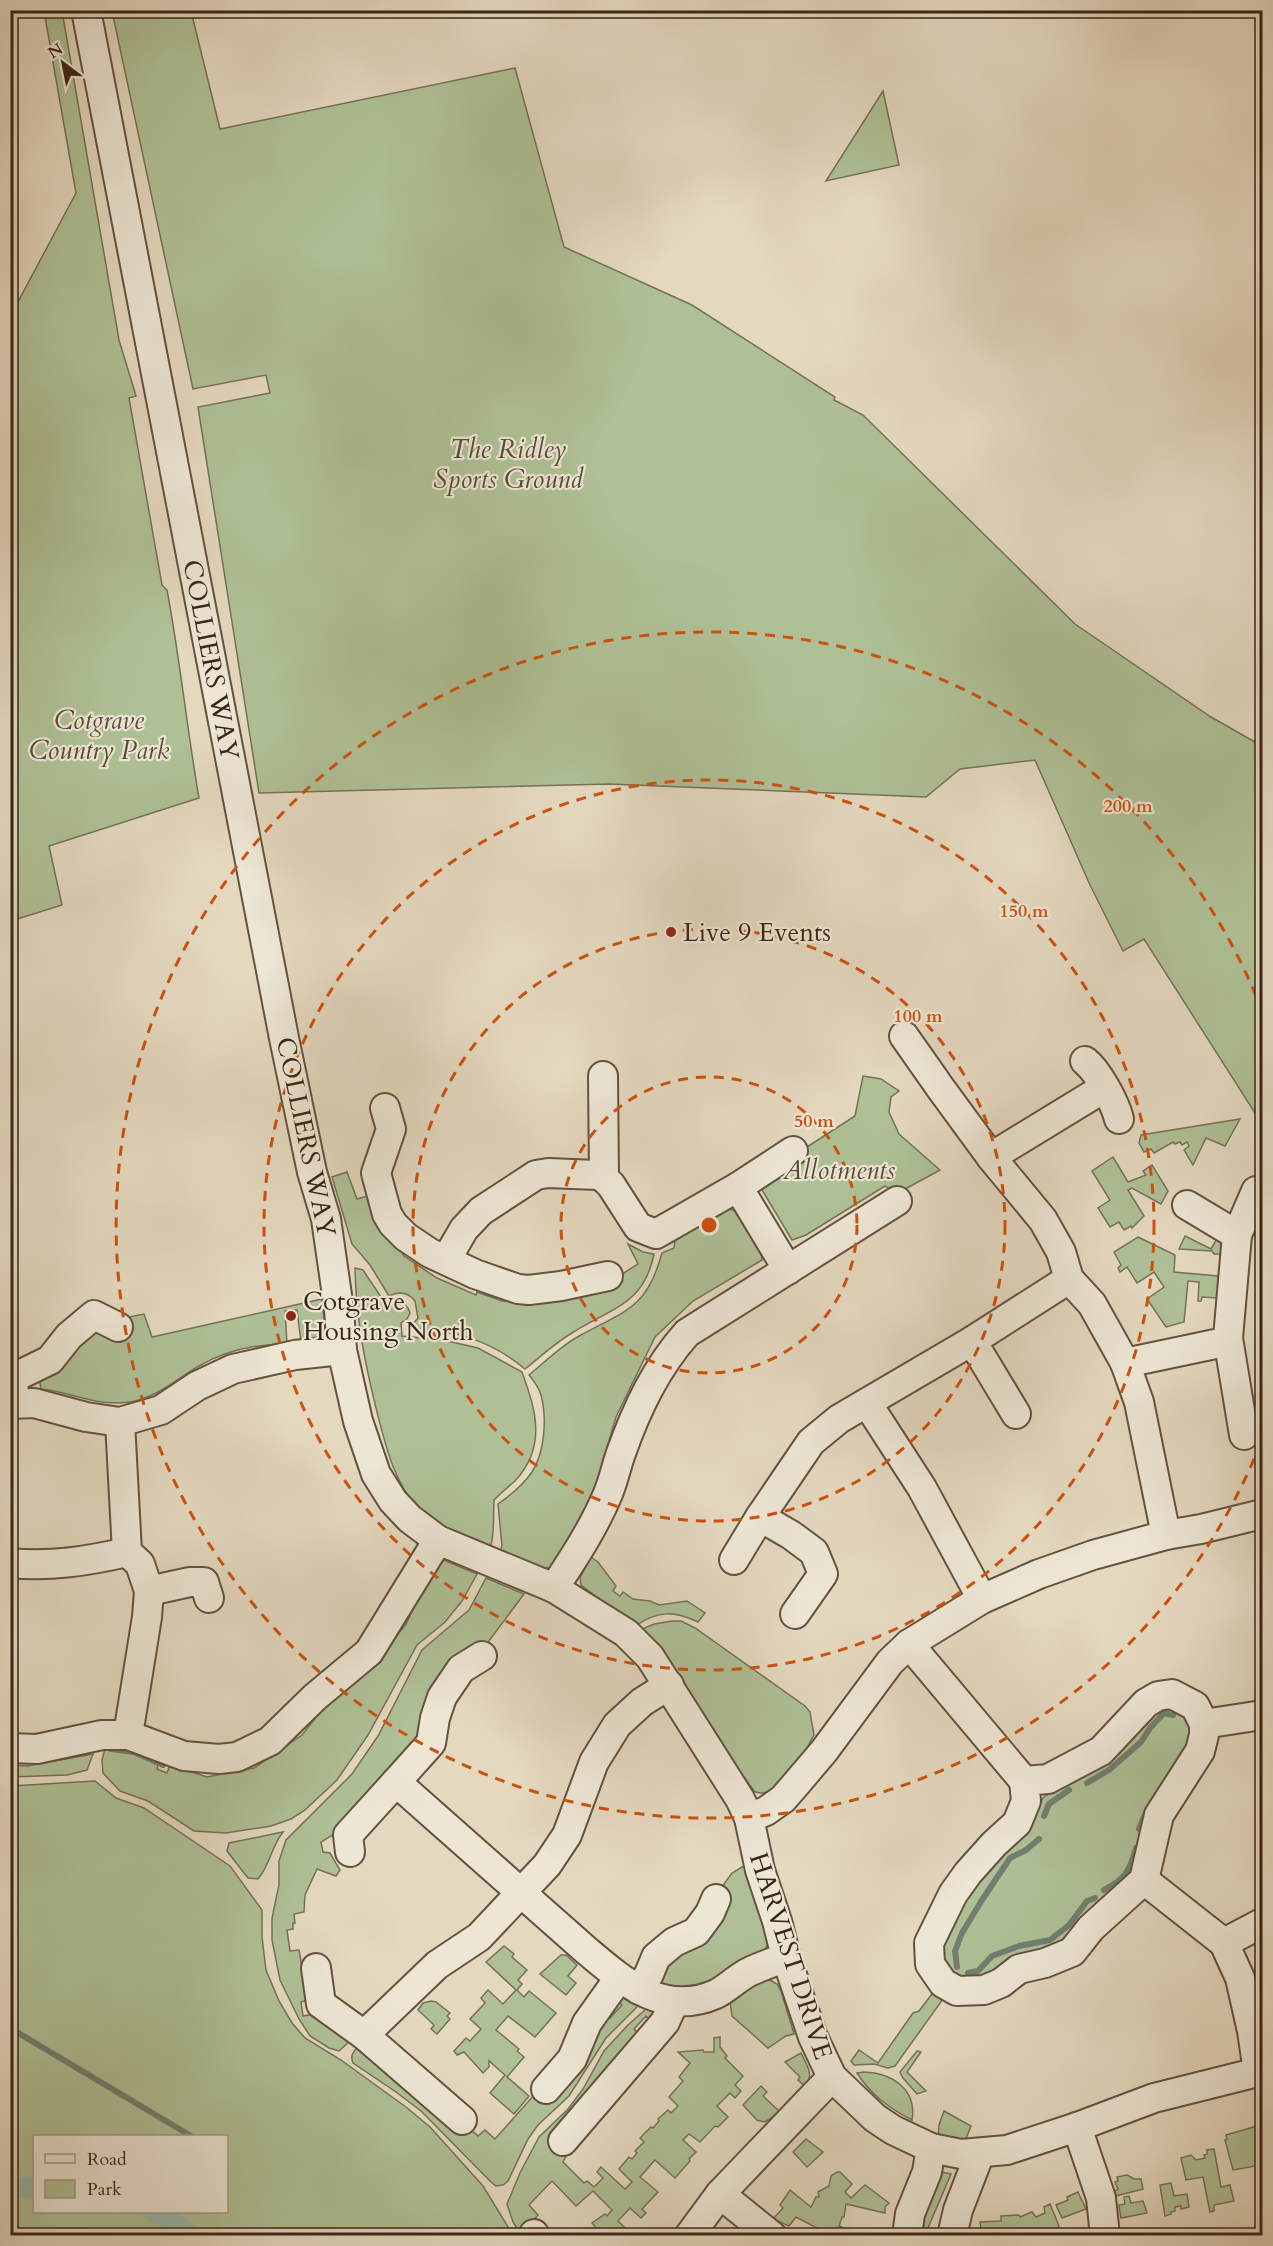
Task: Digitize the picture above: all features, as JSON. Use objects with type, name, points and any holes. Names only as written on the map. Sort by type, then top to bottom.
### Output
[{"type":"street","name":"COLLIERS WAY","points":[[86,10],[284,1038],[312,1172],[326,1218],[339,1309],[342,1350],[358,1421],[376,1474],[393,1501],[404,1513],[438,1540]]},
{"type":"street","points":[[904,1036],[991,1157],[1043,1220],[1061,1252],[1069,1279],[1092,1304],[1125,1363],[1139,1402],[1166,1535]]},
{"type":"street","points":[[1084,1060],[1090,1065],[1104,1088],[1117,1110],[1119,1119]]},
{"type":"street","points":[[603,1076],[604,1178]]},
{"type":"street","points":[[991,1157],[1104,1088]]},
{"type":"street","points":[[385,1108],[391,1129],[376,1173],[383,1205],[393,1224],[406,1237],[475,1274],[518,1289],[561,1286],[608,1276]]},
{"type":"street","points":[[438,1256],[472,1219],[536,1175],[559,1173],[597,1175],[604,1178],[638,1227],[656,1234],[738,1187],[793,1151]]},
{"type":"street","points":[[738,1187],[788,1270]]},
{"type":"street","points":[[1244,1435],[1228,1338],[1237,1235],[1256,1191]]},
{"type":"street","points":[[554,1588],[608,1496],[621,1452],[647,1389],[668,1355],[687,1333],[897,1201]]},
{"type":"street","points":[[1187,1205],[1237,1235]]},
{"type":"street","points":[[734,1560],[811,1442],[839,1419],[972,1341],[1069,1279]]},
{"type":"street","points":[[118,1327],[94,1315],[69,1336],[50,1359],[15,1377],[11,1404],[34,1403],[86,1417],[120,1422],[161,1410],[197,1386],[233,1369],[295,1355],[342,1350]]},
{"type":"street","points":[[1125,1363],[1220,1343],[1228,1338]]},
{"type":"street","points":[[972,1341],[1016,1414]]},
{"type":"street","points":[[867,1403],[922,1488],[982,1599]]},
{"type":"street","points":[[120,1422],[127,1552],[140,1564],[148,1591],[147,1617],[128,1735]]},
{"type":"street","points":[[749,1818],[766,1811],[783,1799],[824,1751],[890,1662],[909,1644],[982,1599],[1039,1574],[1093,1555],[1166,1535],[1263,1514]]},
{"type":"street","points":[[760,1517],[814,1552],[823,1574],[795,1614]]},
{"type":"street","points":[[10,1748],[37,1749],[102,1735],[128,1735],[184,1756],[205,1759],[237,1757],[270,1741],[315,1697],[369,1652],[438,1540]]},
{"type":"street","name":"HARVEST DRIVE","points":[[438,1540],[554,1588],[626,1633],[650,1657],[740,1798],[749,1818],[760,1870],[786,1957],[813,2037],[832,2077],[875,2118],[893,2130],[931,2148],[961,2154],[1007,2150],[1154,2098],[1260,2071]]},
{"type":"street","points":[[10,1563],[31,1565],[71,1563],[127,1552]]},
{"type":"street","points":[[148,1591],[190,1582],[204,1582],[209,1598]]},
{"type":"street","points":[[909,1644],[1024,1781],[1026,1801],[1017,1823],[968,1873],[953,1894],[929,1943],[930,1964],[943,1983],[957,1991],[984,1990],[1001,1983],[1019,1969],[1045,1963],[1072,1952],[1091,1928],[1144,1880],[1160,1815],[1200,1751],[1204,1724],[1195,1706],[1172,1694],[1158,1696],[1146,1703],[1101,1751],[1048,1779],[1024,1781]]},
{"type":"street","points":[[350,1852],[348,1835],[430,1743],[442,1697],[461,1669],[482,1656]]},
{"type":"street","points":[[364,2035],[436,1965],[479,1937],[547,1865],[567,1834],[594,1762],[617,1725],[642,1702],[669,1685]]},
{"type":"street","points":[[1204,1724],[1263,1715]]},
{"type":"street","points":[[396,1782],[629,1984],[651,1996],[674,2002],[690,2002],[718,1993],[750,1971],[786,1957]]},
{"type":"street","points":[[1144,1880],[1224,1943],[1240,1978],[1260,2071]]},
{"type":"street","points":[[546,2089],[572,2059],[587,2023],[629,1984],[649,1974],[656,1957],[674,1942],[696,1932],[710,1913],[716,1899]]},
{"type":"street","points":[[1224,1943],[1263,1923]]},
{"type":"street","points":[[316,1968],[321,2004],[364,2035],[462,2120]]},
{"type":"street","points":[[563,2141],[664,2022],[674,2002]]},
{"type":"street","points":[[689,2235],[720,2194],[832,2077]]},
{"type":"street","points":[[1077,2127],[1101,2198],[1105,2235]]},
{"type":"street","points":[[907,2235],[910,2214],[927,2172],[931,2148]]},
{"type":"street","points":[[952,2235],[958,2210],[980,2153]]},
{"type":"street","points":[[720,2194],[772,2235]]},
{"type":"green space","name":"Cotgrave Country Park","points":[[44,11],[62,11],[119,340],[136,396],[129,398],[162,585],[167,590],[172,616],[199,798],[49,846],[62,905],[11,921],[11,315],[76,193]]},
{"type":"green space","name":"The Ridley Sports Ground","points":[[112,11],[191,11],[220,129],[515,68],[564,247],[692,305],[835,397],[834,400],[863,415],[1075,624],[1211,717],[1262,746],[1262,1124],[1144,939],[1123,951],[1090,885],[1035,760],[960,769],[926,797],[609,784],[259,793],[198,407],[270,393],[266,375],[193,389]]},
{"type":"green space","points":[[883,91],[899,165],[826,181]]},
{"type":"green space","name":"Allotments","points":[[863,1076],[881,1079],[899,1091],[891,1097],[889,1112],[899,1134],[940,1170],[896,1194],[885,1186],[806,1235],[792,1240],[762,1190],[762,1176],[855,1116]]},
{"type":"green space","points":[[1240,1119],[1225,1146],[1206,1138],[1193,1165],[1184,1150],[1189,1146],[1187,1142],[1182,1145],[1180,1142],[1175,1144],[1173,1142],[1154,1153],[1151,1149],[1144,1152],[1139,1143],[1141,1135]]},
{"type":"green space","points":[[1113,1157],[1128,1182],[1146,1175],[1143,1171],[1152,1165],[1168,1191],[1161,1204],[1132,1188],[1128,1190],[1144,1216],[1132,1228],[1131,1226],[1124,1230],[1119,1222],[1110,1227],[1098,1208],[1110,1200],[1092,1171]]},
{"type":"green space","points":[[347,1172],[357,1199],[371,1195],[404,1256],[437,1278],[476,1295],[477,1292],[502,1301],[531,1302],[610,1289],[619,1284],[616,1278],[638,1264],[628,1244],[643,1252],[654,1254],[649,1271],[634,1295],[624,1303],[566,1337],[525,1369],[498,1350],[471,1338],[441,1331],[409,1328],[418,1318],[415,1301],[403,1293],[389,1296],[370,1265],[352,1244],[332,1177]]},
{"type":"green space","points":[[726,1209],[734,1210],[761,1253],[762,1260],[693,1301],[655,1337],[616,1417],[591,1502],[552,1567],[544,1568],[500,1551],[502,1546],[498,1504],[532,1472],[540,1455],[544,1435],[541,1395],[529,1375],[568,1343],[623,1313],[633,1305],[649,1286],[662,1253],[674,1248],[675,1240]]},
{"type":"green space","points":[[1185,1236],[1211,1249],[1218,1237],[1224,1246],[1224,1254],[1179,1249]]},
{"type":"green space","points":[[1138,1237],[1175,1255],[1174,1272],[1218,1276],[1218,1298],[1202,1297],[1201,1301],[1198,1301],[1199,1282],[1188,1281],[1184,1322],[1166,1327],[1147,1299],[1164,1287],[1154,1272],[1137,1283],[1127,1267],[1120,1272],[1118,1268],[1121,1265],[1114,1252]]},
{"type":"green space","points":[[355,1268],[363,1270],[387,1306],[402,1302],[408,1308],[410,1313],[401,1323],[402,1336],[443,1340],[478,1348],[522,1372],[534,1414],[535,1441],[532,1455],[525,1468],[515,1481],[494,1500],[490,1547],[452,1531],[426,1515],[409,1497],[396,1474],[383,1435],[364,1355]]},
{"type":"green space","points":[[322,1299],[325,1330],[318,1339],[301,1342],[297,1310],[285,1311],[287,1344],[253,1347],[209,1360],[161,1390],[135,1401],[99,1402],[41,1389],[39,1378],[74,1340],[119,1319],[144,1314],[152,1337]]},
{"type":"green space","points":[[591,1557],[598,1562],[616,1586],[613,1591],[620,1596],[623,1592],[633,1599],[650,1601],[659,1605],[687,1601],[705,1613],[698,1622],[674,1614],[666,1614],[652,1617],[635,1626],[581,1585],[580,1578]]},
{"type":"green space","points":[[444,1560],[477,1574],[462,1601],[445,1622],[417,1645],[368,1735],[337,1780],[305,1810],[291,1819],[271,1826],[226,1833],[194,1831],[148,1801],[120,1791],[103,1773],[102,1760],[106,1745],[127,1747],[159,1760],[157,1769],[167,1773],[170,1765],[207,1777],[254,1768],[302,1735],[329,1701],[377,1660],[406,1624],[423,1587]]},
{"type":"green space","points":[[486,1578],[524,1594],[422,1731],[341,1830],[321,1842],[323,1852],[330,1853],[340,1870],[336,1876],[317,1869],[305,1895],[304,1912],[294,1914],[293,1929],[287,1930],[290,1951],[299,1950],[308,2000],[301,2002],[303,2016],[318,2013],[351,2040],[339,2051],[329,2048],[310,2036],[280,1980],[272,1940],[272,1918],[279,1885],[279,1861],[286,1840],[352,1774],[378,1736],[422,1650],[469,1610]]},
{"type":"green space","points":[[681,1621],[695,1628],[805,1706],[810,1712],[814,1735],[789,1774],[771,1790],[762,1793],[754,1791],[640,1630],[654,1624]]},
{"type":"green space","points":[[1168,1705],[1197,1723],[1134,1869],[1125,1883],[1070,1939],[987,1979],[956,1979],[944,1960],[945,1941],[965,1902],[995,1859],[1036,1810],[1043,1798],[1131,1741],[1148,1716]]},
{"type":"green space","points":[[93,1754],[87,1770],[67,1775],[11,1777],[11,1765],[27,1766]]},
{"type":"green space","points":[[95,1781],[116,1798],[144,1808],[230,1866],[262,1910],[266,1970],[279,2001],[292,2023],[305,2038],[341,2060],[430,2127],[483,2186],[513,2235],[11,2235],[11,1786]]},
{"type":"green space","points":[[283,1832],[258,1879],[248,1878],[227,1851],[229,1843]]},
{"type":"green space","points":[[747,1864],[768,1939],[767,1946],[762,1952],[738,1961],[709,1984],[685,1990],[656,1983],[666,1959],[723,1898],[724,1884],[732,1873]]},
{"type":"green space","points":[[504,1946],[514,1954],[512,1957],[527,1970],[518,1980],[522,1984],[517,1990],[524,1997],[529,1991],[556,2013],[535,2037],[508,2016],[496,2030],[519,2049],[517,2051],[524,2057],[507,2077],[529,2096],[514,2114],[490,2093],[505,2075],[489,2061],[489,2067],[483,2073],[464,2052],[457,2055],[454,2051],[466,2038],[470,2041],[481,2029],[470,2019],[485,2003],[481,1998],[488,1990],[503,2004],[516,1990],[486,1962]]},
{"type":"green space","points":[[561,1955],[566,1955],[577,1965],[568,1976],[576,1983],[566,1995],[540,1974]]},
{"type":"green space","points":[[770,1980],[777,1984],[781,1991],[794,2034],[786,2036],[768,2048],[732,2016],[730,2001],[760,1981]]},
{"type":"green space","points":[[938,1986],[948,1992],[895,2066],[888,2068],[874,2064],[854,2065],[851,2061],[859,2050],[878,2063],[913,2013],[919,2011]]},
{"type":"green space","points":[[621,1997],[638,2006],[606,2038],[569,2096],[538,2125],[528,2139],[508,2181],[503,2185],[496,2186],[421,2111],[352,2061],[353,2054],[358,2047],[439,2112],[438,2118],[456,2134],[465,2124],[478,2136],[485,2130],[495,2139],[605,2015],[610,2018],[622,2005],[617,2001]]},
{"type":"green space","points":[[436,2002],[450,2013],[447,2016],[450,2019],[437,2034],[431,2029],[434,2025],[418,2010],[423,2003]]},
{"type":"green space","points":[[647,2008],[661,2013],[654,2023],[646,2016],[634,2029],[641,2036],[631,2040],[621,2052],[563,2162],[584,2183],[587,2181],[594,2187],[603,2178],[597,2172],[601,2167],[625,2189],[632,2182],[619,2169],[629,2157],[632,2159],[637,2153],[635,2151],[644,2142],[640,2138],[651,2127],[653,2128],[659,2121],[658,2119],[668,2110],[671,2113],[678,2106],[669,2097],[683,2081],[679,2077],[690,2063],[678,2052],[703,2050],[714,2052],[714,2038],[720,2037],[720,2047],[727,2056],[725,2058],[743,2076],[735,2085],[741,2091],[735,2098],[730,2093],[717,2106],[728,2117],[718,2127],[715,2126],[700,2142],[689,2134],[683,2140],[696,2152],[675,2178],[655,2160],[640,2177],[658,2192],[642,2209],[646,2213],[641,2218],[630,2208],[618,2221],[625,2228],[618,2235],[595,2235],[593,2233],[596,2228],[592,2223],[605,2214],[607,2216],[612,2210],[593,2191],[576,2206],[552,2181],[529,2205],[538,2215],[521,2235],[513,2222],[507,2204],[539,2137],[568,2109],[583,2089],[604,2051]]},
{"type":"green space","points":[[917,2051],[921,2052],[907,2072],[926,2091],[917,2094],[900,2072]]},
{"type":"green space","points":[[801,2053],[810,2074],[806,2087],[798,2080],[800,2077],[785,2062]]},
{"type":"green space","points":[[864,2072],[893,2079],[906,2091],[913,2109],[912,2120],[888,2106],[874,2094],[857,2073]]},
{"type":"green space","points":[[761,2086],[767,2092],[763,2096],[779,2111],[764,2122],[757,2120],[743,2105]]},
{"type":"green space","points":[[944,2111],[971,2126],[965,2141],[938,2138],[939,2125]]},
{"type":"green space","points":[[1257,2126],[1258,2135],[1261,2135],[1262,2183],[1259,2170],[1256,2170],[1255,2166],[1233,2170],[1225,2140],[1226,2135]]},
{"type":"green space","points":[[806,2139],[823,2152],[807,2167],[793,2152]]},
{"type":"green space","points":[[1214,2149],[1221,2187],[1230,2185],[1234,2201],[1214,2205],[1214,2211],[1210,2212],[1203,2177],[1186,2180],[1181,2158],[1191,2155],[1196,2160],[1205,2158],[1207,2150]]},
{"type":"green space","points":[[933,2170],[951,2174],[925,2235],[916,2235]]},
{"type":"green space","points":[[840,2172],[852,2184],[845,2192],[851,2198],[865,2185],[889,2203],[885,2207],[885,2213],[846,2204],[844,2217],[839,2226],[842,2227],[839,2235],[830,2235],[796,2217],[789,2226],[773,2219],[783,2208],[780,2205],[790,2190],[811,2207],[816,2197],[819,2197],[818,2192],[829,2186],[831,2176]]},
{"type":"green space","points":[[1127,2175],[1134,2179],[1141,2179],[1143,2189],[1116,2196],[1117,2177]]},
{"type":"green space","points":[[1171,2183],[1174,2196],[1187,2194],[1189,2207],[1181,2209],[1181,2206],[1175,2207],[1175,2211],[1165,2216],[1160,2185]]},
{"type":"green space","points":[[1078,2192],[1086,2209],[1062,2218],[1056,2205],[1068,2200],[1067,2197]]},
{"type":"green space","points":[[1129,2196],[1131,2203],[1143,2201],[1147,2213],[1121,2218],[1119,2205],[1125,2204],[1124,2197]]},
{"type":"green space","points":[[1050,2204],[1059,2226],[1052,2232],[995,2236],[994,2233],[981,2229],[980,2222],[1001,2221],[1001,2216],[1019,2215],[1020,2217],[1032,2212],[1036,2217],[1045,2213],[1044,2207]]},
{"type":"waterway","points":[[1087,1783],[1109,1770],[1141,1742],[1164,1713],[1173,1715]]},
{"type":"waterway","points":[[111,1749],[134,1752],[163,1765]]},
{"type":"waterway","points":[[1044,1816],[1049,1804],[1069,1790]]},
{"type":"waterway","points":[[1139,1829],[1147,1810]]},
{"type":"waterway","points":[[957,1967],[955,1951],[962,1933],[982,1900],[1010,1858],[1026,1850],[1039,1839]]},
{"type":"waterway","points":[[1104,1890],[1126,1874],[1136,1848]]},
{"type":"waterway","points":[[968,1973],[978,1971],[992,1956],[1019,1946],[1050,1940],[1069,1925],[1087,1901],[1095,1898]]},
{"type":"waterway","points":[[10,2028],[189,2135]]},
{"type":"waterway","points":[[10,2187],[33,2188]]},
{"type":"waterway","points":[[156,2213],[165,2216],[193,2236]]},
{"type":"place","name":"Live 9 Events","points":[[671,932]]},
{"type":"place","name":"Cotgrave Housing North","points":[[291,1316]]}]
